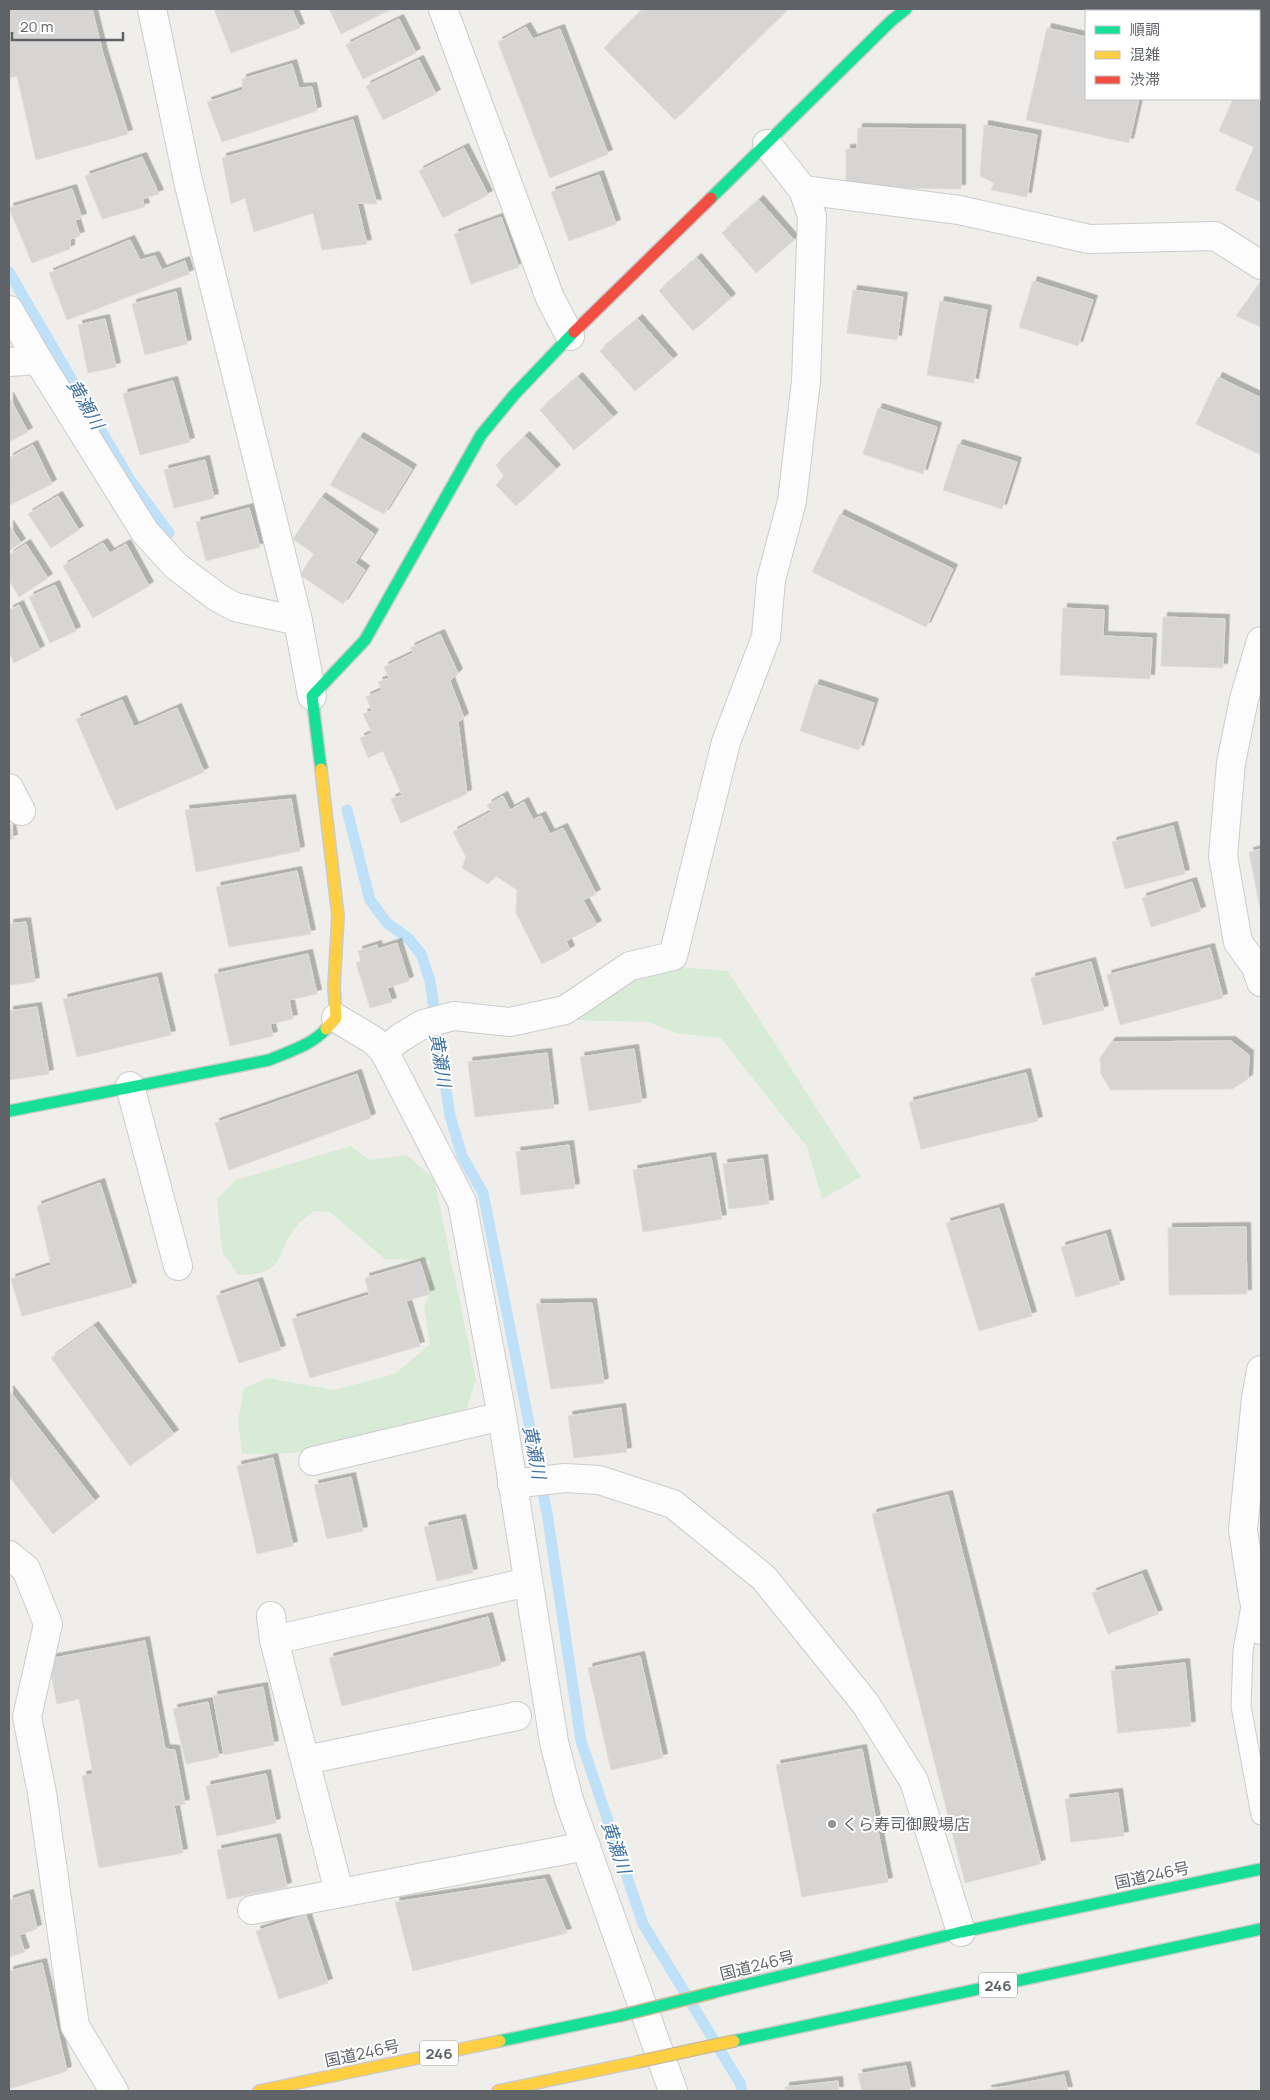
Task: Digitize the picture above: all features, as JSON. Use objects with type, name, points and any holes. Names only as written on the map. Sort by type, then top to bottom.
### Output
[{"type":"main road","points":[[9,1111],[269,1060],[300,1047],[322,1034],[336,1018],[334,986],[338,916],[312,696],[365,640],[481,435],[514,395],[570,336],[891,21],[906,9]]},
{"type":"main road","name":"国道246号","points":[[260,2091],[619,2016],[961,1932],[1261,1869]]},
{"type":"main road","name":"246","points":[[498,2091],[1261,1929]]},
{"type":"street","points":[[152,9],[188,181],[298,621],[312,696]]},
{"type":"street","points":[[443,9],[550,298],[570,336]]},
{"type":"street","points":[[336,1018],[373,1040],[392,1045],[423,1024],[454,1016],[510,1022],[565,1010],[630,966],[673,956],[726,742],[766,637],[771,580],[792,501],[806,381],[811,288],[812,216],[803,190],[767,144]]},
{"type":"street","points":[[803,190],[959,210],[1089,239],[1215,236],[1261,265]]},
{"type":"street","points":[[9,310],[145,532],[176,566],[217,597],[235,607],[298,621]]},
{"type":"street","points":[[9,362],[38,360]]},
{"type":"street","points":[[1260,972],[1238,942],[1223,856],[1231,763],[1244,699],[1261,641]]},
{"type":"street","points":[[392,1045],[462,1202],[502,1416],[519,1484],[528,1582],[554,1742],[569,1800],[673,2091]]},
{"type":"street","points":[[130,1086],[178,1266]]},
{"type":"street","points":[[1261,1370],[1256,1398],[1243,1530],[1253,1596],[1261,1630]]},
{"type":"street","points":[[313,1461],[502,1416]]},
{"type":"street","points":[[519,1484],[566,1478],[599,1480],[673,1504],[764,1578],[865,1703],[914,1781],[961,1932]]},
{"type":"street","points":[[9,1555],[26,1569],[48,1624],[27,1717],[42,1793],[74,2026],[114,2091]]},
{"type":"street","points":[[339,1892],[272,1628],[528,1582]]},
{"type":"street","points":[[306,1760],[517,1716]]},
{"type":"street","points":[[252,1910],[586,1846]]},
{"type":"lane","points":[[1253,1596],[1243,1650],[1241,1706],[1260,1815]]},
{"type":"green space","points":[[668,966],[728,971],[861,1177],[822,1199],[807,1147],[721,1038],[676,1033],[648,1022],[573,1020],[627,979]]},
{"type":"green space","points":[[351,1146],[369,1160],[407,1155],[434,1179],[476,1379],[465,1414],[347,1447],[278,1454],[242,1454],[238,1421],[244,1388],[267,1378],[334,1390],[395,1374],[430,1344],[424,1306],[430,1294],[429,1260],[385,1259],[330,1212],[314,1211],[301,1222],[294,1229],[276,1263],[264,1272],[238,1275],[222,1251],[217,1199],[236,1180]]},
{"type":"building","points":[[9,9],[92,9],[103,54],[128,134],[36,160],[17,76],[9,78]]},
{"type":"building","points":[[214,9],[292,9],[300,28],[231,53]]},
{"type":"building","points":[[329,9],[392,9],[341,34]]},
{"type":"building","points":[[643,9],[788,9],[675,120],[604,48]]},
{"type":"building","points":[[399,19],[416,53],[363,79],[346,45]]},
{"type":"building","points":[[526,27],[533,39],[560,29],[608,154],[550,178],[498,42]]},
{"type":"building","points":[[1047,28],[1085,37],[1085,100],[1139,100],[1129,143],[1026,120]]},
{"type":"building","points":[[419,60],[436,94],[383,120],[366,86]]},
{"type":"building","points":[[292,64],[299,88],[312,87],[317,111],[222,142],[207,102],[243,90],[242,79]]},
{"type":"building","points":[[1261,86],[1261,202],[1235,190],[1254,147],[1219,131],[1233,100],[1260,100]]},
{"type":"building","points":[[353,120],[377,204],[357,203],[367,244],[322,250],[313,213],[254,232],[245,198],[231,204],[222,158]]},
{"type":"building","points":[[984,125],[1037,135],[1027,197],[991,190],[994,183],[980,176]]},
{"type":"building","points":[[858,128],[961,129],[961,189],[846,187],[846,149],[857,149]]},
{"type":"building","points":[[464,148],[488,195],[443,218],[419,171]]},
{"type":"building","points":[[142,157],[159,194],[142,199],[145,207],[102,219],[85,176]]},
{"type":"building","points":[[599,175],[616,224],[569,241],[551,192]]},
{"type":"building","points":[[72,189],[82,218],[75,220],[80,236],[70,239],[70,249],[32,263],[9,208]]},
{"type":"building","points":[[759,200],[794,240],[756,273],[722,233]]},
{"type":"building","points":[[501,217],[519,267],[471,284],[454,234]]},
{"type":"building","points":[[130,240],[140,260],[155,256],[162,270],[185,261],[189,274],[67,320],[49,273]]},
{"type":"building","points":[[697,258],[731,298],[693,331],[659,291]]},
{"type":"building","points":[[1033,281],[1093,300],[1078,346],[1019,327]]},
{"type":"building","points":[[1258,285],[1261,287],[1261,327],[1236,316]]},
{"type":"building","points":[[853,290],[903,297],[897,340],[847,333]]},
{"type":"building","points":[[176,292],[187,344],[145,355],[132,304]]},
{"type":"building","points":[[940,301],[987,310],[974,383],[927,375]]},
{"type":"building","points":[[105,319],[116,367],[88,373],[78,325]]},
{"type":"building","points":[[638,319],[673,359],[635,391],[600,351]]},
{"type":"building","points":[[578,377],[613,417],[574,450],[540,410]]},
{"type":"building","points":[[1218,377],[1261,398],[1261,455],[1196,424]]},
{"type":"building","points":[[173,381],[190,442],[140,455],[123,394]]},
{"type":"building","points":[[9,397],[28,432],[9,442]]},
{"type":"building","points":[[878,408],[937,427],[923,474],[863,454]]},
{"type":"building","points":[[525,436],[556,469],[516,506],[496,485],[504,476],[496,465]]},
{"type":"building","points":[[359,437],[412,469],[384,514],[330,485]]},
{"type":"building","points":[[958,444],[1017,462],[1002,509],[943,490]]},
{"type":"building","points":[[33,445],[52,484],[10,505],[9,458]]},
{"type":"building","points":[[205,460],[214,498],[174,508],[164,470]]},
{"type":"building","points":[[58,496],[79,530],[51,548],[28,514]]},
{"type":"building","points":[[321,497],[374,534],[355,563],[365,570],[343,604],[300,575],[314,554],[293,539]]},
{"type":"building","points":[[249,508],[260,547],[206,561],[196,522]]},
{"type":"building","points":[[840,514],[953,569],[926,627],[812,572]]},
{"type":"building","points":[[9,525],[21,543],[9,551]]},
{"type":"building","points":[[103,543],[110,553],[126,544],[149,586],[93,618],[63,566]]},
{"type":"building","points":[[26,544],[48,578],[19,597],[9,580],[9,555]]},
{"type":"building","points":[[55,585],[76,631],[50,643],[29,597]]},
{"type":"building","points":[[19,605],[40,650],[14,663],[9,651],[9,610]]},
{"type":"building","points":[[1063,608],[1104,610],[1103,636],[1152,638],[1150,679],[1060,675]]},
{"type":"building","points":[[1163,617],[1225,619],[1223,668],[1161,666]]},
{"type":"building","points":[[440,634],[458,673],[450,681],[464,718],[458,722],[467,794],[401,823],[391,799],[402,795],[383,751],[368,758],[360,738],[372,733],[363,714],[372,711],[366,697],[382,690],[378,682],[389,678],[384,667],[413,653],[410,648]]},
{"type":"building","points":[[815,684],[874,703],[859,750],[800,731]]},
{"type":"building","points":[[122,700],[134,727],[177,708],[204,772],[116,810],[76,719]]},
{"type":"building","points":[[503,796],[510,810],[524,802],[533,820],[541,816],[550,834],[563,828],[596,894],[583,900],[597,925],[566,941],[570,950],[542,964],[516,913],[517,890],[496,876],[488,884],[462,868],[466,857],[453,832],[491,812],[487,805]]},
{"type":"building","points":[[291,799],[300,851],[196,872],[185,810]]},
{"type":"building","points":[[9,818],[13,839],[9,840]]},
{"type":"building","points":[[1173,826],[1185,874],[1125,889],[1112,842]]},
{"type":"building","points":[[1261,849],[1261,913],[1249,852]]},
{"type":"building","points":[[297,871],[311,934],[229,947],[216,887]]},
{"type":"building","points":[[1192,882],[1201,911],[1151,927],[1142,898]]},
{"type":"building","points":[[26,922],[35,982],[9,985],[9,924]]},
{"type":"building","points":[[397,943],[409,981],[387,988],[392,1002],[370,1008],[356,963],[361,961],[358,951],[377,945],[378,949]]},
{"type":"building","points":[[1210,948],[1223,998],[1120,1025],[1107,975]]},
{"type":"building","points":[[308,954],[317,994],[289,1000],[293,1019],[270,1024],[273,1036],[230,1046],[214,974]]},
{"type":"building","points":[[1091,962],[1104,1010],[1043,1025],[1031,978]]},
{"type":"building","points":[[157,977],[171,1035],[77,1057],[63,999]]},
{"type":"building","points":[[37,1007],[49,1074],[9,1080],[9,1011]]},
{"type":"building","points":[[1231,1041],[1249,1055],[1248,1079],[1232,1089],[1111,1090],[1101,1074],[1100,1058],[1111,1042]]},
{"type":"building","points":[[634,1049],[642,1102],[589,1111],[580,1057]]},
{"type":"building","points":[[547,1053],[554,1108],[475,1117],[468,1062]]},
{"type":"building","points":[[1026,1073],[1038,1121],[921,1149],[909,1102]]},
{"type":"building","points":[[357,1074],[371,1118],[229,1170],[215,1123]]},
{"type":"building","points":[[569,1145],[575,1188],[521,1195],[516,1152]]},
{"type":"building","points":[[711,1157],[722,1219],[643,1232],[633,1170]]},
{"type":"building","points":[[763,1159],[769,1204],[729,1209],[723,1164]]},
{"type":"building","points":[[100,1183],[132,1287],[22,1316],[11,1279],[51,1265],[37,1206]]},
{"type":"building","points":[[999,1208],[1032,1316],[979,1331],[946,1223]]},
{"type":"building","points":[[1246,1227],[1247,1294],[1169,1295],[1168,1228]]},
{"type":"building","points":[[1106,1234],[1120,1284],[1076,1297],[1061,1247]]},
{"type":"building","points":[[420,1262],[430,1294],[406,1301],[420,1346],[310,1378],[292,1319],[369,1295],[365,1278]]},
{"type":"building","points":[[258,1282],[281,1350],[239,1363],[216,1296]]},
{"type":"building","points":[[592,1303],[604,1383],[551,1389],[536,1304]]},
{"type":"building","points":[[94,1326],[174,1434],[130,1466],[51,1358]]},
{"type":"building","points":[[9,1390],[95,1501],[53,1534],[9,1476]]},
{"type":"building","points":[[621,1408],[627,1452],[574,1458],[568,1416]]},
{"type":"building","points":[[273,1458],[293,1546],[257,1554],[237,1466]]},
{"type":"building","points":[[351,1477],[363,1531],[327,1539],[314,1485]]},
{"type":"building","points":[[948,1495],[1041,1864],[965,1883],[872,1514]]},
{"type":"building","points":[[461,1519],[473,1573],[437,1581],[424,1527]]},
{"type":"building","points":[[1142,1574],[1158,1614],[1108,1634],[1092,1593]]},
{"type":"building","points":[[488,1617],[501,1665],[342,1706],[329,1658]]},
{"type":"building","points":[[145,1641],[165,1749],[175,1750],[185,1804],[174,1805],[183,1853],[99,1868],[82,1776],[93,1774],[79,1699],[57,1704],[48,1659]]},
{"type":"building","points":[[640,1656],[663,1758],[611,1770],[588,1668]]},
{"type":"building","points":[[1185,1663],[1191,1726],[1118,1733],[1111,1671]]},
{"type":"building","points":[[263,1687],[274,1745],[224,1755],[213,1696]]},
{"type":"building","points":[[208,1702],[219,1757],[186,1764],[173,1709]]},
{"type":"building","name":"くら寿司御殿場店","points":[[862,1749],[888,1882],[802,1897],[776,1765]]},
{"type":"building","points":[[266,1774],[276,1823],[217,1836],[206,1786]]},
{"type":"building","points":[[1118,1793],[1124,1836],[1071,1842],[1065,1799]]},
{"type":"building","points":[[276,1838],[287,1887],[227,1899],[217,1850]]},
{"type":"building","points":[[545,1879],[567,1933],[413,1971],[395,1902]]},
{"type":"building","points":[[29,1894],[37,1929],[19,1935],[25,1952],[9,1957],[9,1900]]},
{"type":"building","points":[[306,1915],[328,1983],[279,1999],[256,1931]]},
{"type":"building","points":[[42,1963],[67,2071],[9,2089],[9,1971]]},
{"type":"building","points":[[906,2066],[911,2091],[862,2091],[858,2074]]},
{"type":"building","points":[[1064,2075],[1068,2091],[987,2091],[987,2090]]},
{"type":"building","points":[[838,2081],[839,2091],[785,2091],[785,2087]]},
{"type":"waterway","name":"黄瀬川","points":[[9,272],[130,480],[169,533]]},
{"type":"waterway","name":"黄瀬川","points":[[347,810],[370,900],[387,923],[408,938],[421,954],[430,981],[450,1116],[462,1156],[483,1193],[547,1513],[581,1741],[643,1924],[740,2083],[742,2091]]},
{"type":"traffic: fast","points":[[711,198],[891,21],[906,9]]},
{"type":"traffic: fast","points":[[321,769],[312,696],[365,640],[481,435],[514,395],[574,332]]},
{"type":"traffic: fast","points":[[9,1111],[269,1060],[307,1044],[326,1029]]},
{"type":"traffic: fast","points":[[715,1992],[961,1932],[1261,1869]]},
{"type":"traffic: fast","points":[[734,2041],[1261,1929]]},
{"type":"traffic: fast","points":[[619,2016],[715,1992]]},
{"type":"traffic: fast","points":[[500,2041],[619,2016]]},
{"type":"traffic: slow","points":[[321,769],[338,916],[334,986],[336,1018],[326,1029]]},
{"type":"traffic: slow","points":[[259,2091],[500,2041]]},
{"type":"traffic: slow","points":[[637,2062],[734,2041]]},
{"type":"traffic: slow","points":[[498,2091],[637,2062]]},
{"type":"traffic: jam","points":[[574,332],[711,198]]},
{"type":"place","name":"くら寿司御殿場店","points":[[832,1824]]}]
